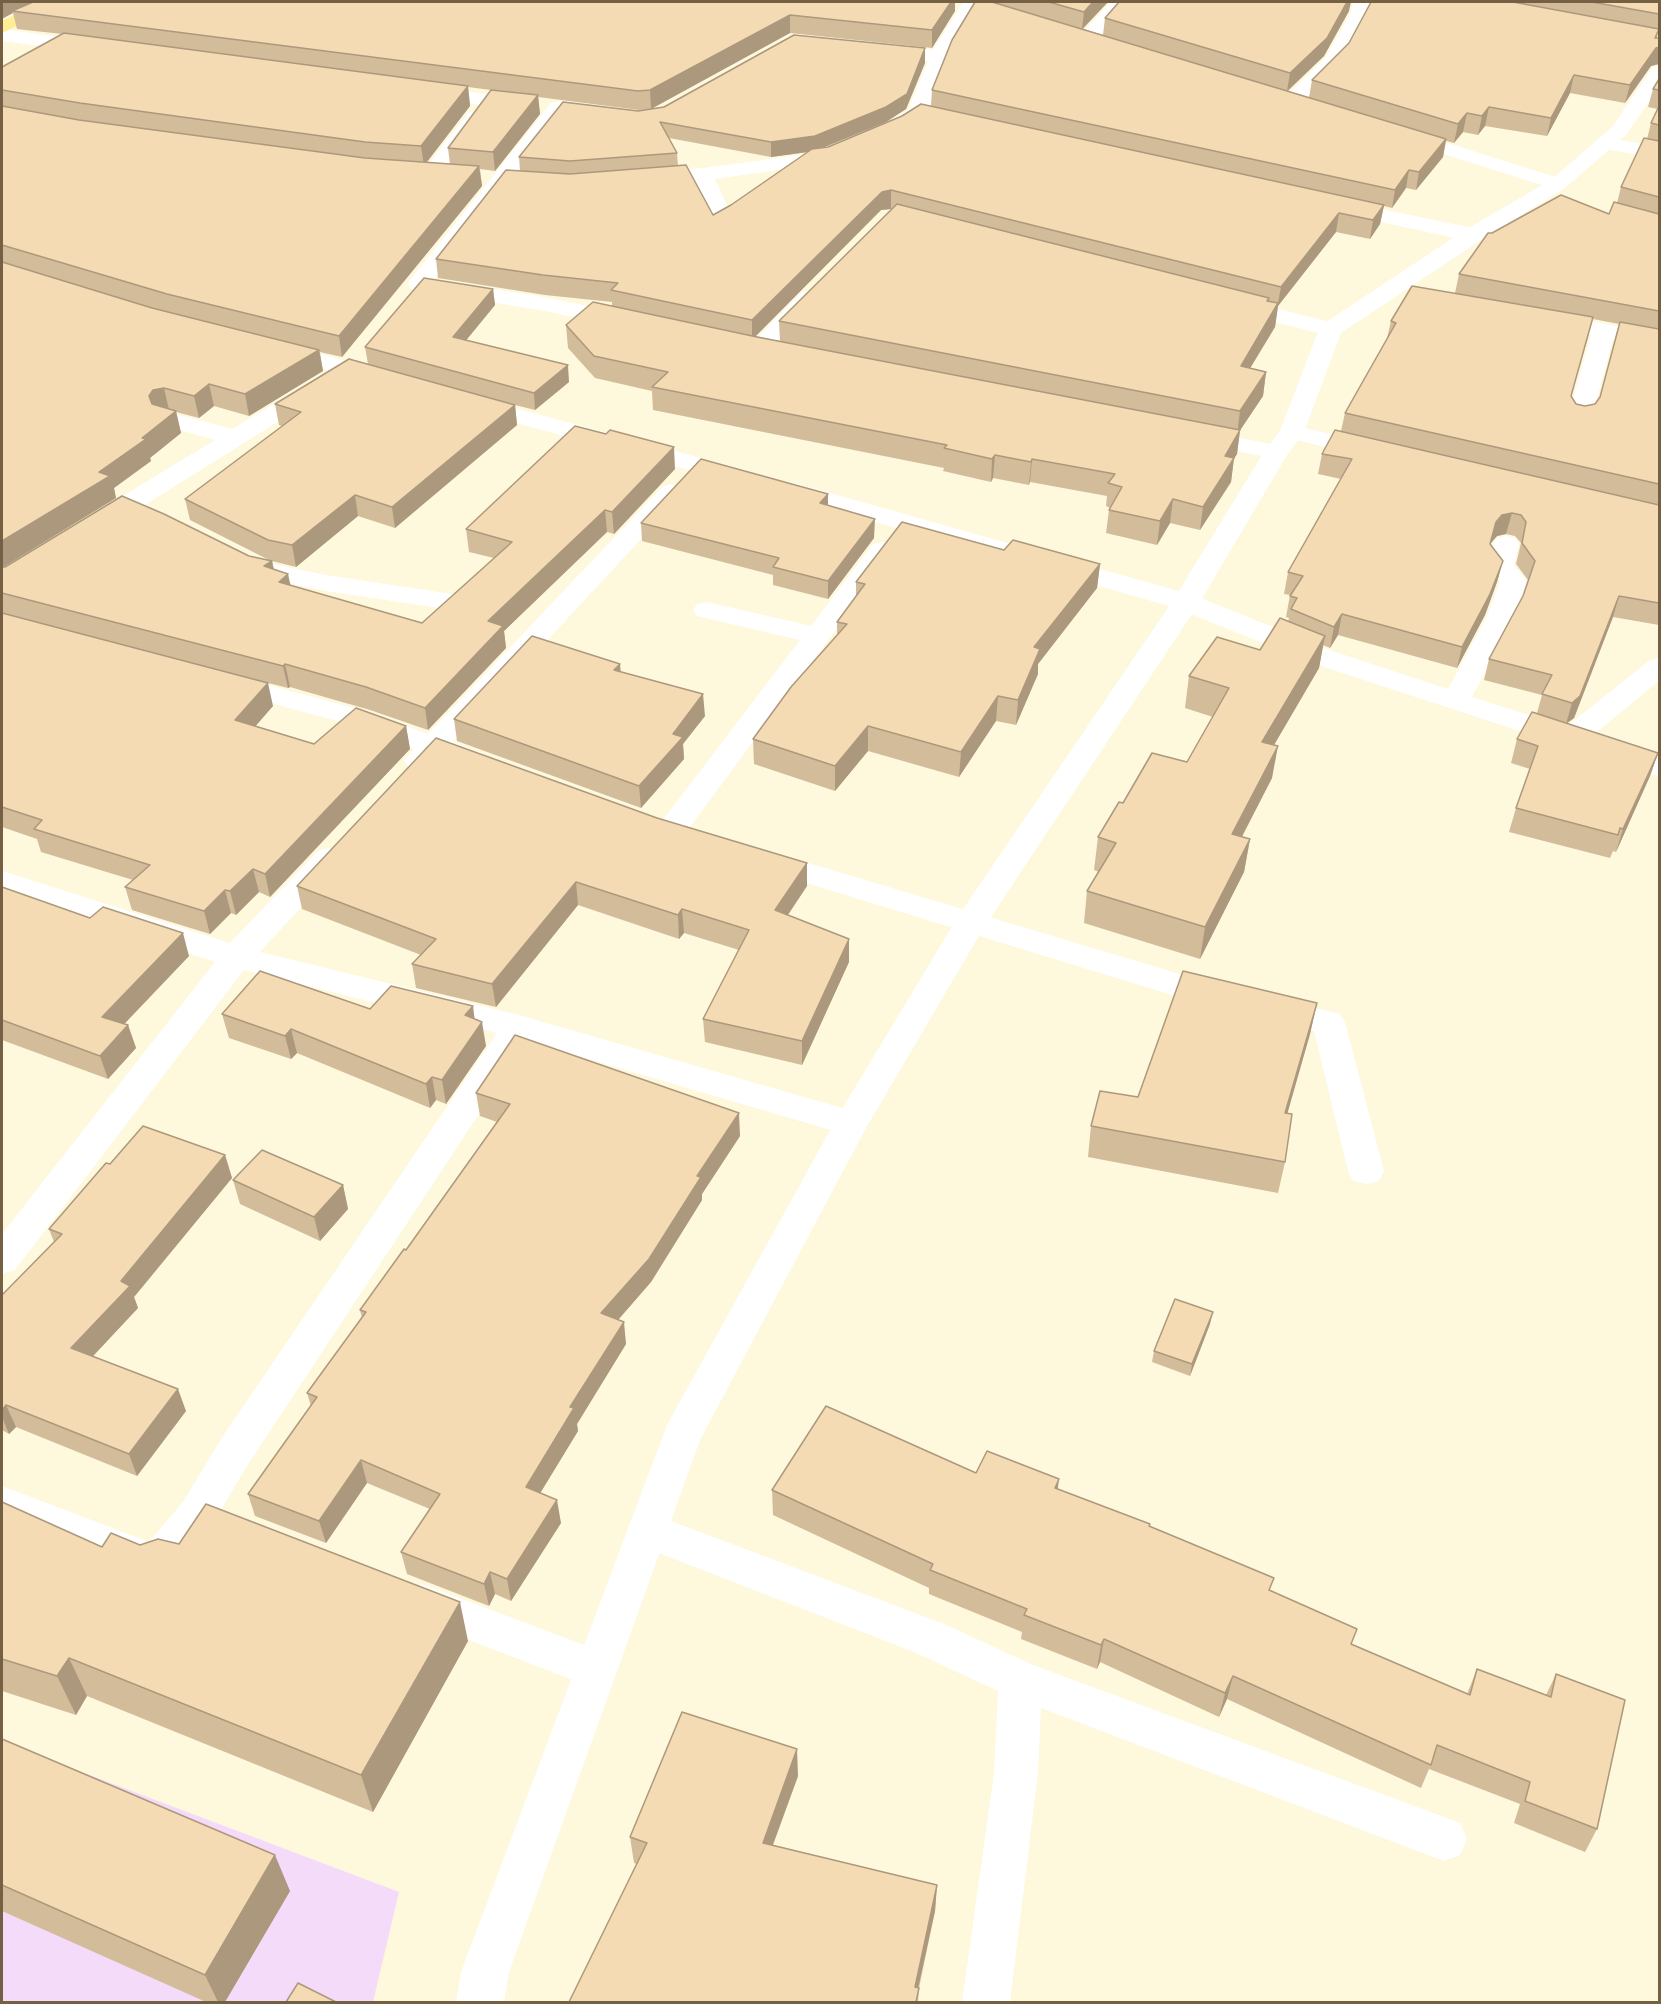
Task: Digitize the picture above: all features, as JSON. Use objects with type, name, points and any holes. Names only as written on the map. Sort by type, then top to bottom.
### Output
[{"type":"main road","points":[[2,16],[31,2]]},
{"type":"main road","points":[[2,28],[54,2]]},
{"type":"street","points":[[1086,40],[1121,2]]},
{"type":"street","points":[[1292,101],[1334,60],[1360,12],[1362,2]]},
{"type":"street","points":[[873,136],[894,128],[917,113],[939,56],[970,4]]},
{"type":"street","points":[[1063,33],[1109,47]]},
{"type":"street","points":[[2,35],[113,50]]},
{"type":"street","points":[[860,48],[939,56]]},
{"type":"street","points":[[480,2002],[485,1972],[681,1437],[851,1123],[970,924],[1186,602],[1284,442],[1331,329],[1473,235],[1555,193],[1619,131],[1659,70]]},
{"type":"street","points":[[1235,84],[1314,108]]},
{"type":"street","points":[[405,89],[511,102]]},
{"type":"street","points":[[430,175],[487,100]]},
{"type":"street","points":[[534,105],[616,115]]},
{"type":"street","points":[[558,107],[503,180],[412,292],[545,304],[650,326]]},
{"type":"street","points":[[917,113],[940,118]]},
{"type":"street","points":[[1381,129],[1555,193]]},
{"type":"street","points":[[1603,144],[1659,152]]},
{"type":"street","points":[[626,180],[704,174],[820,159],[852,145]]},
{"type":"street","points":[[409,173],[450,176]]},
{"type":"street","points":[[704,174],[722,218]]},
{"type":"street","points":[[1322,202],[1473,235]]},
{"type":"street","points":[[781,354],[747,347],[825,283]]},
{"type":"street","points":[[1389,291],[1423,297]]},
{"type":"street","points":[[1215,300],[1331,329]]},
{"type":"street","points":[[1525,316],[1659,341]]},
{"type":"street","points":[[1580,417],[1604,331]]},
{"type":"street","points":[[251,342],[355,361],[404,384]]},
{"type":"street","points":[[78,535],[355,361]]},
{"type":"street","points":[[449,397],[697,464],[1186,602],[1322,657],[1659,768]]},
{"type":"street","points":[[168,419],[235,438]]},
{"type":"street","points":[[1172,431],[1395,456]]},
{"type":"street","points":[[402,780],[697,464]]},
{"type":"street","points":[[126,506],[158,519]]},
{"type":"street","points":[[704,842],[660,828],[818,636],[903,522]]},
{"type":"street","points":[[1456,700],[1501,616],[1514,581],[1500,566],[1506,544]]},
{"type":"street","points":[[221,549],[264,570],[326,583],[452,602]]},
{"type":"street","points":[[707,609],[818,636]]},
{"type":"street","points":[[1571,738],[1659,666]]},
{"type":"street","points":[[201,676],[360,718],[498,769]]},
{"type":"street","points":[[2,1260],[236,957],[347,839]]},
{"type":"street","points":[[737,852],[1233,1002],[1328,1022],[1366,1171]]},
{"type":"street","points":[[2,881],[236,957],[519,1027],[851,1123]]},
{"type":"street","points":[[2,1503],[157,1564],[213,1520],[235,1451],[519,1027]]},
{"type":"street","points":[[647,1530],[929,1638],[1020,1680],[1444,1839]]},
{"type":"street","points":[[388,1590],[596,1669]]},
{"type":"street","points":[[986,2002],[1016,1773],[1020,1680]]},
{"type":"shaded area","points":[[2,1742],[399,1892],[373,2002],[2,2002]]},
{"type":"building","points":[[33,2],[951,2],[932,30],[790,15],[650,90],[638,91],[12,11]]},
{"type":"building","points":[[975,2],[992,2],[1446,139],[1419,172],[1409,170],[1395,190],[932,90],[952,40]]},
{"type":"building","points":[[1049,2],[1093,2],[1084,12]]},
{"type":"building","points":[[1119,2],[1347,2],[1327,38],[1290,73],[1105,18]]},
{"type":"building","points":[[1371,2],[1513,2],[1659,29],[1655,38],[1659,38],[1659,47],[1630,85],[1574,75],[1551,118],[1489,107],[1482,116],[1467,113],[1458,124],[1312,80],[1349,43]]},
{"type":"building","points":[[1592,2],[1659,2],[1659,14]]},
{"type":"building","points":[[64,33],[468,86],[421,146],[365,142],[80,103],[2,90],[2,67]]},
{"type":"building","points":[[794,35],[925,48],[907,94],[886,107],[815,136],[771,142],[660,122],[677,153],[570,161],[519,157],[563,102],[638,111],[664,107]]},
{"type":"building","points":[[1659,79],[1659,90],[1653,89]]},
{"type":"building","points":[[491,90],[538,95],[493,152],[448,148]]},
{"type":"building","points":[[921,104],[1384,205],[1373,220],[1339,213],[1281,287],[891,190],[882,192],[752,320],[611,290],[618,283],[543,275],[436,259],[506,170],[570,174],[686,165],[713,215],[812,149],[828,147],[902,116]]},
{"type":"building","points":[[2,106],[79,120],[365,158],[479,166],[339,336],[167,294],[2,245]]},
{"type":"building","points":[[1659,106],[1659,125],[1651,123]]},
{"type":"building","points":[[1644,138],[1659,141],[1659,197],[1621,187]]},
{"type":"building","points":[[1561,195],[1609,214],[1614,202],[1659,214],[1659,311],[1459,274],[1488,233],[1492,233]]},
{"type":"building","points":[[897,204],[1269,298],[1267,301],[1278,303],[1241,366],[1266,372],[1240,411],[779,321]]},
{"type":"building","points":[[2,262],[152,308],[319,350],[245,394],[209,384],[194,396],[164,388],[153,390],[149,396],[152,404],[176,411],[142,438],[146,439],[99,472],[110,476],[2,541]]},
{"type":"building","points":[[424,278],[493,289],[453,337],[568,365],[534,393],[365,347]]},
{"type":"building","points":[[1412,286],[1593,317],[1571,396],[1576,404],[1585,406],[1595,404],[1600,397],[1620,322],[1659,329],[1659,484],[1345,413],[1396,323],[1391,321]]},
{"type":"building","points":[[593,302],[757,337],[1240,430],[1225,456],[1234,458],[1203,507],[1173,499],[1160,521],[1109,510],[1122,487],[1108,483],[1115,474],[1032,459],[1031,462],[995,455],[992,459],[944,448],[947,445],[652,387],[668,372],[594,356],[566,325]]},
{"type":"building","points":[[349,359],[515,405],[392,507],[355,495],[292,545],[268,540],[185,499],[301,412],[275,404]]},
{"type":"building","points":[[575,426],[606,434],[610,430],[674,447],[612,512],[605,510],[488,621],[503,626],[425,708],[366,687],[285,664],[283,666],[2,593],[2,567],[122,496],[249,556],[272,561],[264,566],[288,574],[279,582],[422,623],[512,542],[466,529]]},
{"type":"building","points":[[1335,430],[1659,505],[1659,603],[1619,596],[1580,696],[1572,703],[1542,694],[1552,675],[1489,659],[1523,596],[1535,561],[1522,543],[1526,522],[1521,515],[1512,513],[1502,515],[1496,522],[1490,544],[1503,561],[1490,594],[1462,647],[1342,614],[1334,627],[1291,609],[1297,598],[1290,596],[1303,576],[1288,572],[1352,459],[1322,454]]},
{"type":"building","points":[[701,459],[828,494],[820,503],[875,519],[828,581],[773,567],[779,558],[641,523]]},
{"type":"building","points":[[902,522],[1004,550],[1013,540],[1100,564],[1034,647],[1040,649],[1018,700],[998,696],[961,752],[868,726],[835,766],[753,739],[791,687],[847,624],[837,622],[865,584],[856,582]]},
{"type":"building","points":[[2,613],[268,683],[235,720],[314,744],[356,708],[406,726],[265,874],[253,869],[230,891],[225,890],[204,911],[125,887],[150,865],[34,829],[42,820],[2,807]]},
{"type":"building","points":[[1280,618],[1325,636],[1262,742],[1278,746],[1232,834],[1250,839],[1205,927],[1087,891],[1116,843],[1098,837],[1119,802],[1123,803],[1152,753],[1187,762],[1229,688],[1189,676],[1217,637],[1260,650]]},
{"type":"building","points":[[532,636],[620,664],[614,670],[703,694],[673,734],[683,737],[639,786],[454,719]]},
{"type":"building","points":[[1532,712],[1658,753],[1623,829],[1620,828],[1618,835],[1516,808],[1538,746],[1517,739]]},
{"type":"building","points":[[436,738],[657,818],[807,863],[775,910],[849,939],[802,1041],[703,1019],[749,930],[682,909],[678,915],[576,882],[492,984],[412,964],[436,939],[297,886]]},
{"type":"building","points":[[2,887],[90,918],[103,907],[183,933],[102,1017],[128,1025],[100,1056],[2,1020]]},
{"type":"building","points":[[260,971],[370,1009],[391,986],[473,1006],[465,1015],[482,1022],[442,1080],[432,1077],[426,1084],[291,1029],[285,1036],[222,1014]]},
{"type":"building","points":[[1183,971],[1317,1003],[1285,1113],[1292,1114],[1285,1162],[1091,1126],[1100,1091],[1138,1097]]},
{"type":"building","points":[[515,1035],[739,1113],[697,1176],[701,1177],[649,1259],[601,1313],[624,1322],[570,1407],[574,1408],[526,1487],[557,1500],[507,1579],[490,1572],[484,1584],[401,1552],[440,1494],[361,1460],[319,1521],[248,1494],[317,1397],[307,1393],[366,1312],[360,1310],[404,1249],[406,1250],[510,1104],[476,1093]]},
{"type":"building","points":[[143,1126],[225,1155],[121,1281],[130,1286],[71,1348],[178,1389],[129,1454],[6,1405],[2,1410],[2,1295],[62,1234],[49,1229],[106,1163],[110,1164]]},
{"type":"building","points":[[262,1150],[343,1185],[314,1217],[233,1180]]},
{"type":"building","points":[[1175,1299],[1213,1312],[1192,1364],[1154,1351]]},
{"type":"building","points":[[826,1406],[976,1473],[987,1451],[1059,1479],[1055,1488],[1150,1524],[1149,1526],[1274,1578],[1269,1590],[1357,1629],[1351,1644],[1470,1695],[1477,1669],[1551,1697],[1556,1674],[1625,1700],[1597,1829],[1525,1801],[1530,1782],[1437,1745],[1431,1765],[1233,1676],[1225,1693],[1104,1639],[1101,1645],[1024,1615],[1027,1609],[930,1570],[933,1564],[772,1490]]},
{"type":"building","points":[[2,1502],[102,1547],[111,1533],[140,1545],[158,1539],[179,1544],[206,1504],[460,1602],[361,1775],[69,1658],[57,1676],[2,1659]]},
{"type":"building","points":[[682,1712],[797,1749],[763,1843],[937,1885],[915,1987],[919,1988],[916,2002],[569,2002],[647,1843],[630,1837]]},
{"type":"building","points":[[2,1739],[275,1855],[205,1975],[2,1885]]},
{"type":"building","points":[[298,1983],[336,2002],[286,2002]]}]
